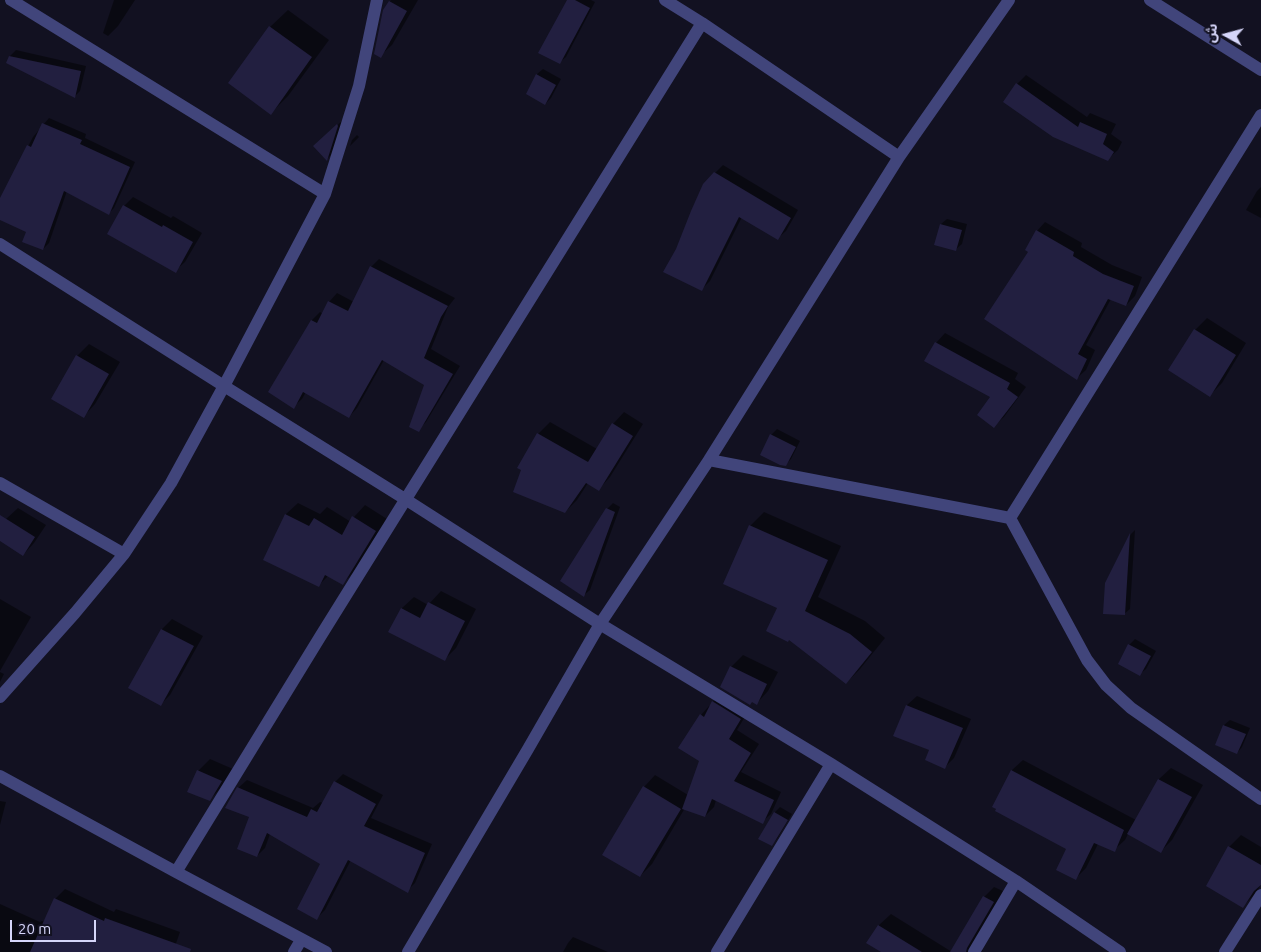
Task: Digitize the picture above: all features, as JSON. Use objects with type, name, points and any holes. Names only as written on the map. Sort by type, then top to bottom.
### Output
[{"type":"street","points":[[11,0],[325,194]]},
{"type":"street","points":[[0,697],[75,613],[124,554],[171,484],[325,194],[359,86],[377,0]]},
{"type":"street","points":[[665,0],[900,157]]},
{"type":"street","points":[[408,952],[600,624],[709,460],[900,157],[1009,0]]},
{"type":"street","points":[[1150,0],[1261,70]]},
{"type":"street","points":[[176,872],[405,499],[702,23]]},
{"type":"street","points":[[1010,518],[1261,115]]},
{"type":"street","points":[[0,244],[600,624],[831,764],[1016,881],[1120,952]]},
{"type":"street","points":[[709,460],[1010,518]]},
{"type":"street","points":[[0,483],[124,554]]},
{"type":"street","points":[[1010,518],[1087,660],[1106,684],[1131,708],[1261,799]]},
{"type":"street","points":[[717,952],[831,764]]},
{"type":"street","points":[[0,776],[326,952]]},
{"type":"street","points":[[974,952],[1016,881]]},
{"type":"street","points":[[1225,952],[1261,895]]},
{"type":"street","points":[[294,952],[301,940]]},
{"type":"building","points":[[567,0],[575,0],[590,8],[560,64],[538,53]]},
{"type":"building","points":[[389,1],[407,11],[381,58],[374,54],[383,10]]},
{"type":"building","points":[[269,26],[312,57],[271,115],[228,83]]},
{"type":"building","points":[[9,56],[81,71],[75,98],[6,63]]},
{"type":"building","points":[[536,74],[556,85],[545,105],[526,94]]},
{"type":"building","points":[[1016,83],[1078,127],[1080,122],[1107,134],[1103,144],[1114,152],[1108,161],[1053,137],[1003,102]]},
{"type":"building","points":[[42,123],[82,140],[80,144],[130,167],[109,215],[64,191],[43,250],[22,242],[26,232],[0,220],[0,198],[27,145],[31,147]]},
{"type":"building","points":[[337,124],[338,126],[327,161],[313,146]]},
{"type":"building","points":[[714,172],[791,218],[778,240],[739,217],[702,291],[663,272],[676,249],[703,184]]},
{"type":"building","points":[[123,205],[193,242],[176,273],[107,234]]},
{"type":"building","points":[[940,224],[962,230],[956,251],[934,245]]},
{"type":"building","points":[[1036,230],[1074,252],[1073,256],[1103,274],[1134,286],[1126,306],[1108,299],[1078,354],[1087,359],[1077,380],[984,319],[1028,252],[1025,250]]},
{"type":"building","points":[[370,266],[448,306],[441,317],[424,358],[453,374],[419,432],[409,427],[424,385],[382,360],[349,418],[303,392],[294,409],[268,392],[311,320],[317,323],[328,301],[348,311]]},
{"type":"building","points":[[1194,329],[1236,355],[1210,397],[1168,370]]},
{"type":"building","points":[[935,342],[1010,383],[1007,389],[1018,397],[994,428],[977,415],[990,397],[924,361]]},
{"type":"building","points":[[76,355],[109,374],[84,418],[51,399]]},
{"type":"building","points":[[612,423],[633,436],[599,491],[586,483],[565,513],[513,492],[521,470],[517,468],[537,433],[588,462]]},
{"type":"building","points":[[770,434],[796,447],[786,466],[760,455]]},
{"type":"building","points":[[606,508],[615,512],[584,597],[560,581]]},
{"type":"building","points":[[285,514],[309,526],[314,518],[342,535],[352,516],[376,531],[343,585],[325,575],[319,587],[263,560]]},
{"type":"building","points":[[0,515],[35,537],[23,556],[0,541]]},
{"type":"building","points":[[749,525],[828,560],[805,611],[850,634],[872,652],[846,684],[789,640],[788,642],[766,631],[777,608],[723,584]]},
{"type":"building","points":[[1130,533],[1125,615],[1103,614],[1105,583]]},
{"type":"building","points":[[428,602],[465,621],[445,661],[388,632],[401,608],[420,618]]},
{"type":"building","points":[[161,629],[194,646],[161,706],[128,688]]},
{"type":"building","points":[[1128,644],[1151,656],[1140,676],[1118,664]]},
{"type":"building","points":[[730,666],[767,684],[757,705],[752,702],[750,705],[720,687]]},
{"type":"building","points":[[712,701],[741,719],[729,739],[751,753],[734,781],[774,800],[763,824],[712,799],[705,817],[682,809],[699,761],[678,748],[700,714],[704,717]]},
{"type":"building","points":[[906,705],[963,728],[945,769],[925,760],[929,750],[893,736]]},
{"type":"building","points":[[1223,725],[1246,734],[1237,754],[1215,745]]},
{"type":"building","points":[[197,770],[222,781],[210,801],[187,792]]},
{"type":"building","points":[[1011,770],[1124,830],[1115,852],[1094,843],[1076,880],[1056,870],[1066,849],[995,811],[996,809],[992,807]]},
{"type":"building","points":[[1158,779],[1192,797],[1161,853],[1127,834]]},
{"type":"building","points":[[334,781],[376,804],[364,826],[425,853],[408,893],[348,860],[317,920],[297,909],[320,864],[267,833],[257,857],[237,849],[249,817],[225,808],[237,787],[307,817],[311,809],[317,812]]},
{"type":"building","points":[[643,786],[681,809],[640,877],[602,855]]},
{"type":"building","points":[[774,812],[788,820],[772,846],[758,839]]},
{"type":"building","points":[[1228,846],[1261,865],[1261,885],[1254,891],[1243,908],[1206,886]]},
{"type":"building","points":[[983,896],[994,902],[966,952],[950,952]]},
{"type":"building","points":[[54,898],[104,921],[105,918],[191,949],[190,952],[30,952]]},
{"type":"building","points":[[878,925],[922,952],[881,952],[866,943]]}]
